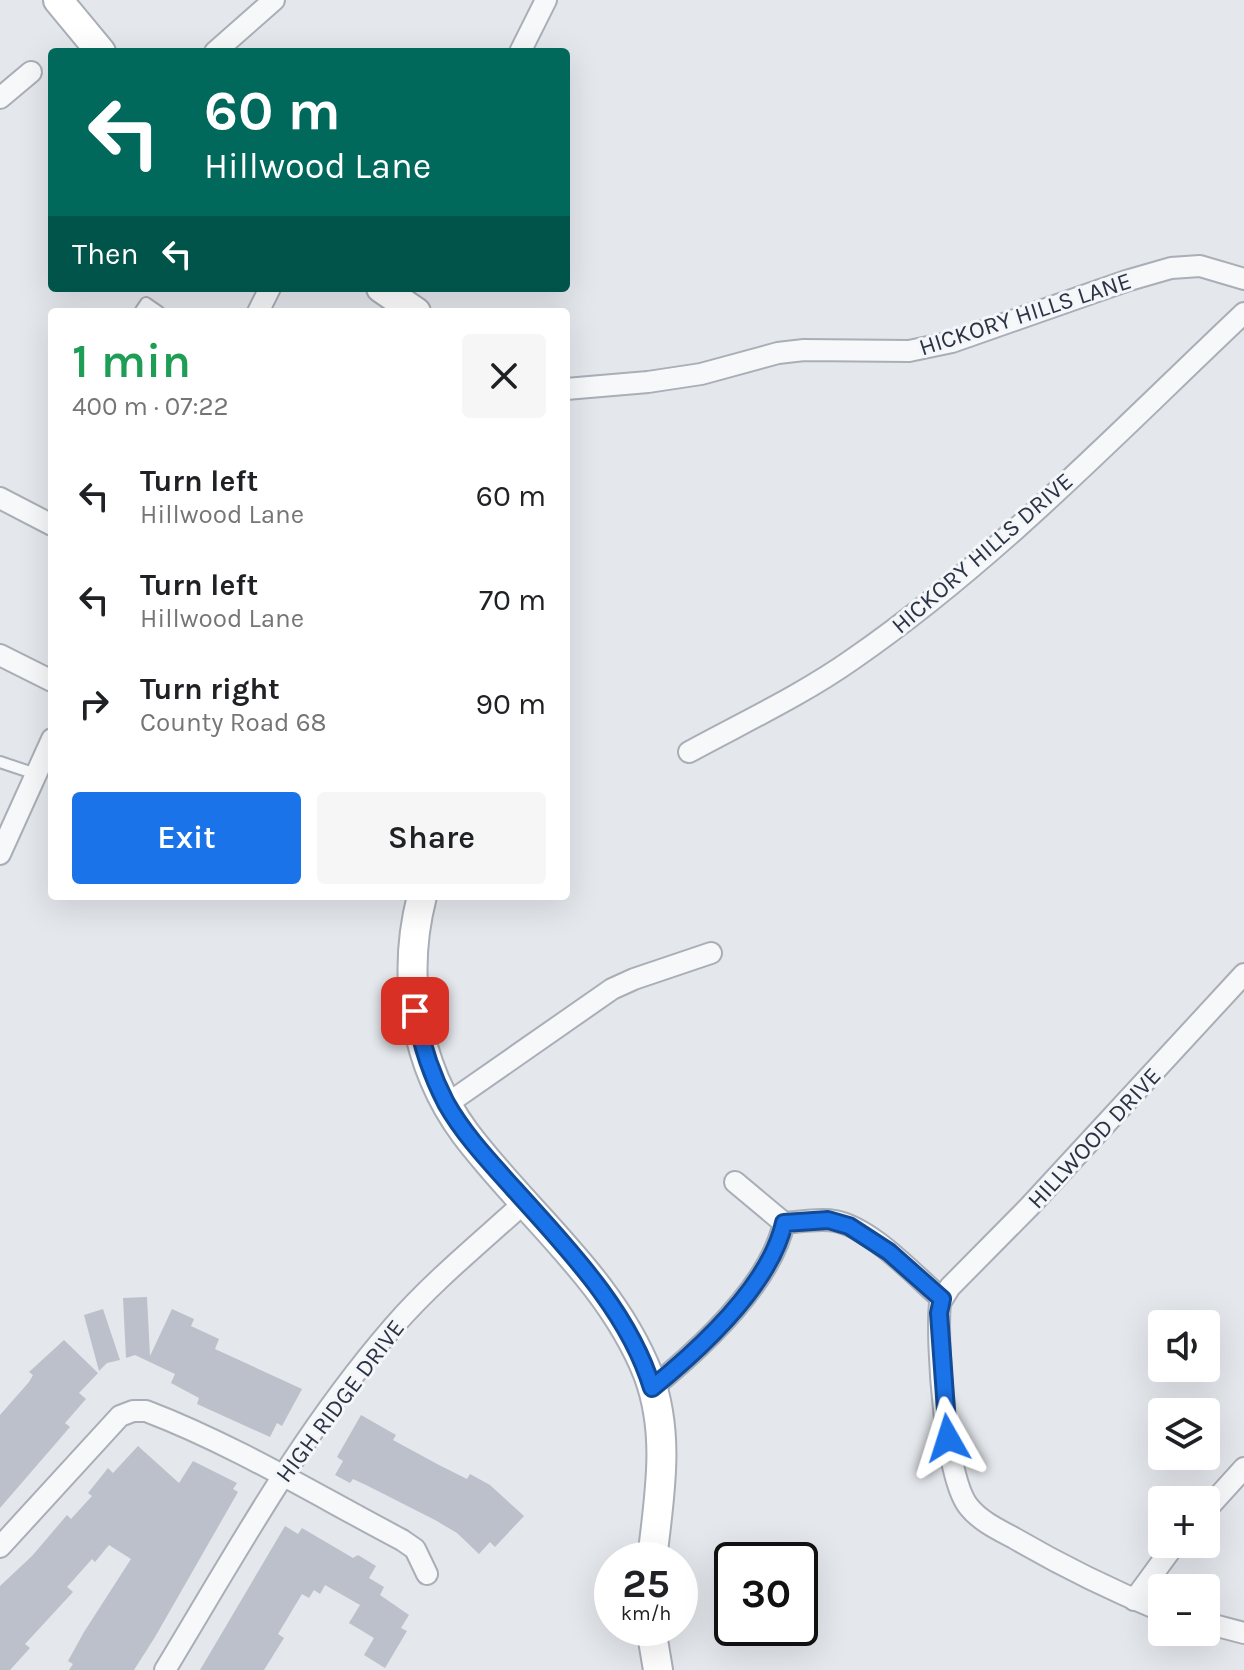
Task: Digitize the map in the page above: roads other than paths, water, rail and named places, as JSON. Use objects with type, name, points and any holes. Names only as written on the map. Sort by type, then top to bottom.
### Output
[{"type":"street","points":[[58,0],[98,48]]},
{"type":"street","points":[[220,48],[274,0]]},
{"type":"street","points":[[522,48],[546,0]]},
{"type":"street","points":[[0,98],[31,72]]},
{"type":"street","name":"HICKORY HILLS LANE","points":[[570,389],[701,374],[778,353],[804,350],[923,349],[1171,268],[1200,266],[1244,279]]},
{"type":"street","points":[[391,292],[411,308]]},
{"type":"street","name":"HICKORY HILLS DRIVE","points":[[689,752],[850,661],[902,623],[1030,515],[1244,313]]},
{"type":"street","points":[[0,498],[48,523]]},
{"type":"street","points":[[0,655],[48,679]]},
{"type":"street","points":[[0,854],[48,748]]},
{"type":"street","points":[[421,900],[412,958],[415,1011],[424,1051],[447,1104],[474,1144],[589,1276],[615,1313],[652,1388],[659,1415],[663,1456],[654,1542]]},
{"type":"street","points":[[447,1104],[612,989],[711,953]]},
{"type":"street","name":"HILLWOOD DRIVE","points":[[942,1299],[950,1287],[1108,1124],[1244,974]]},
{"type":"street","points":[[735,1182],[784,1223],[828,1220],[849,1226],[889,1252],[942,1299],[939,1313],[944,1412],[957,1484],[967,1506],[1040,1554],[1148,1606]]},
{"type":"street","name":"HIGH RIDGE DRIVE","points":[[165,1670],[282,1476],[346,1384],[396,1324],[525,1202]]},
{"type":"street","points":[[652,1388],[696,1349],[739,1302],[772,1258],[784,1223]]},
{"type":"street","points":[[0,1547],[120,1416],[133,1411],[146,1411],[282,1476],[402,1540],[415,1549],[427,1574]]},
{"type":"street","points":[[1220,1495],[1244,1468]]},
{"type":"street","points":[[1134,1600],[1165,1558]]},
{"type":"street","points":[[1220,1627],[1244,1633]]},
{"type":"street","points":[[654,1646],[658,1670]]},
{"type":"lane","points":[[0,762],[36,774]]}]
